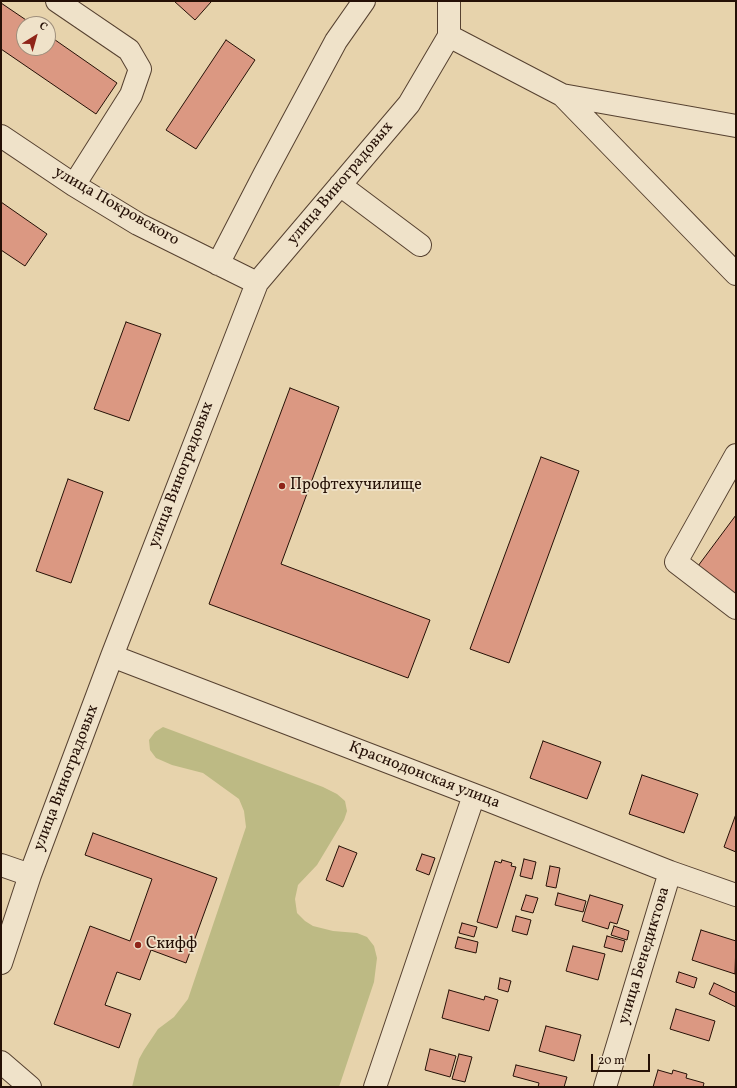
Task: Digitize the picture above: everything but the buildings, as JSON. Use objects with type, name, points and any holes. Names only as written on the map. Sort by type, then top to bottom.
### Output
[{"type":"street","points":[[57,1],[129,50],[140,69],[131,94],[74,185]]},
{"type":"street","points":[[218,264],[336,40],[364,1]]},
{"type":"street","points":[[449,1],[449,36],[562,95],[736,126]]},
{"type":"street","name":"улица Виноградовых","points":[[1,962],[30,875],[112,656],[257,283],[409,104],[449,36]]},
{"type":"street","points":[[562,95],[736,274]]},
{"type":"street","name":"улица Покровского","points":[[1,136],[74,185],[138,224],[257,283]]},
{"type":"street","points":[[340,185],[420,244]]},
{"type":"street","points":[[736,455],[676,562],[736,608]]},
{"type":"street","name":"Краснодонская улица","points":[[112,656],[670,872],[736,895]]},
{"type":"street","points":[[375,1087],[474,795]]},
{"type":"street","points":[[1,865],[30,875]]},
{"type":"street","name":"улица Бенедиктова","points":[[611,1085],[670,872]]},
{"type":"street","points":[[1,1062],[30,1087]]},
{"type":"shaded area","points":[[163,727],[323,787],[337,794],[345,801],[347,811],[344,820],[317,865],[298,885],[295,899],[297,913],[305,921],[313,926],[333,931],[357,933],[367,937],[374,946],[377,958],[374,982],[339,1087],[132,1087],[139,1059],[144,1050],[158,1029],[174,1017],[188,999],[246,827],[244,811],[239,799],[203,773],[172,765],[156,758],[150,750],[149,740],[155,732]]},
{"type":"place","name":"Профтехучилище","points":[[282,486]]},
{"type":"place","name":"Скифф","points":[[138,945]]}]
